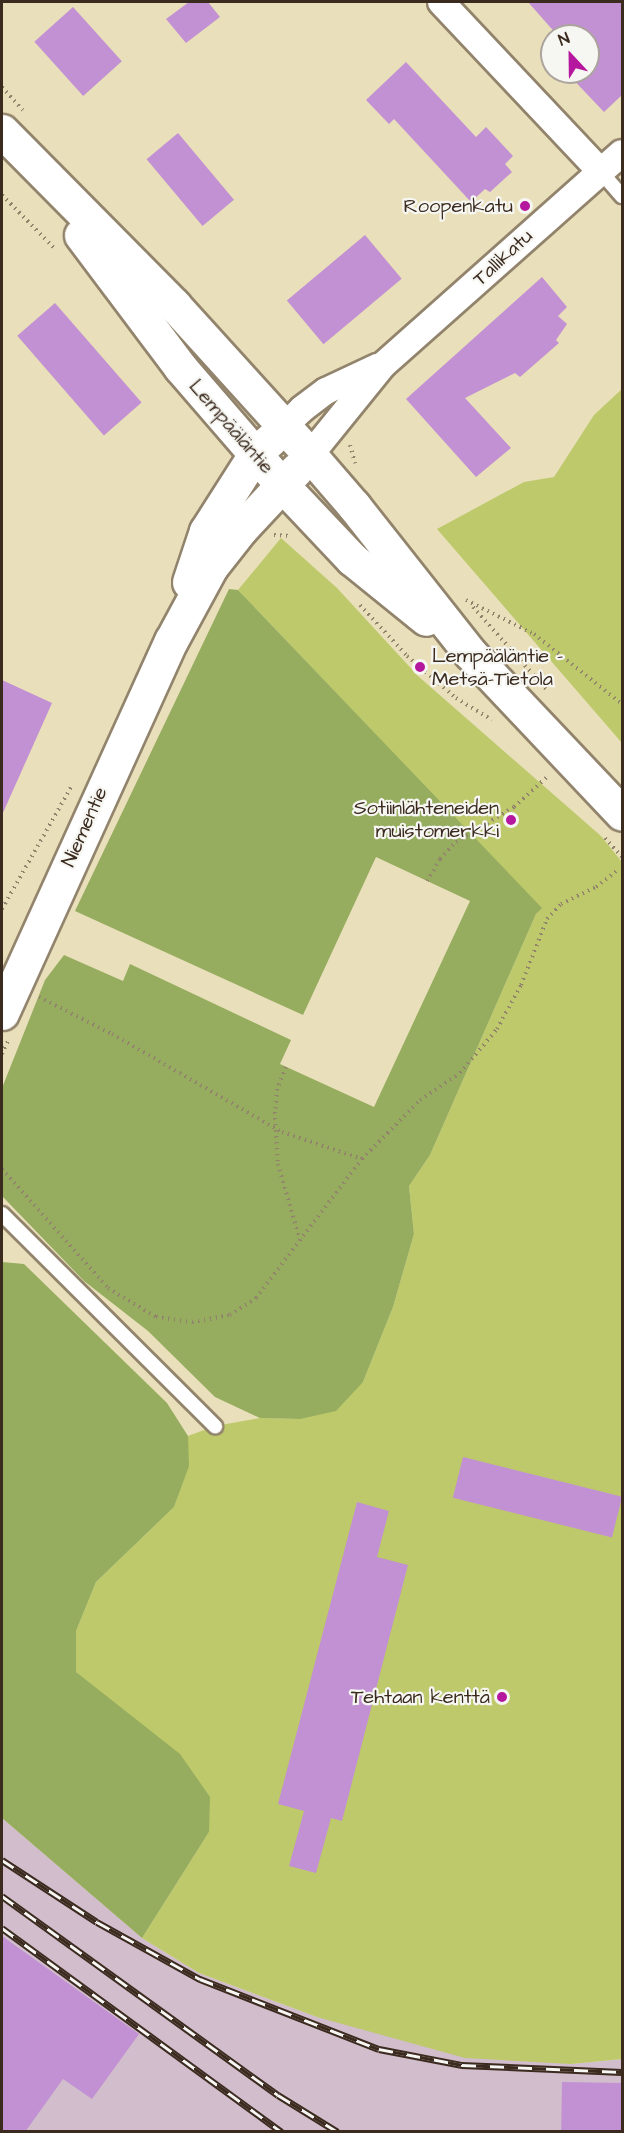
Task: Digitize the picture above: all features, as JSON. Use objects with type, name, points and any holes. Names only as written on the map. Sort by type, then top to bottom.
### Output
[{"type":"main road","name":"Lempääläntie","points":[[2,131],[32,164],[174,305],[354,506],[470,653],[622,814]]},
{"type":"main road","name":"Lempääläntie","points":[[32,164],[115,283],[180,367],[282,485],[352,559],[470,653]]},
{"type":"main road","name":"Niementie","points":[[171,641],[206,531],[255,454],[283,427]]},
{"type":"main road","name":"Niementie","points":[[2,1013],[171,641],[211,567],[310,455]]},
{"type":"street","points":[[441,2],[601,171]]},
{"type":"street","name":"Tallikatu","points":[[310,455],[383,365],[622,153]]},
{"type":"street","name":"Tallikatu","points":[[283,427],[326,391],[383,365]]},
{"type":"lane","points":[[601,171],[622,196]]},
{"type":"lane","points":[[2,1214],[215,1425]]},
{"type":"path","points":[[466,600],[534,634],[622,704]]},
{"type":"path","points":[[427,881],[440,859],[456,842],[514,807],[547,777]]},
{"type":"path","points":[[2,1169],[108,1288],[156,1317],[192,1322],[230,1315],[256,1298],[362,1159],[420,1100],[460,1073],[497,1029],[521,985],[547,919],[561,904],[596,887],[618,870]]},
{"type":"path","points":[[30,992],[112,1034],[276,1128],[362,1159]]},
{"type":"path","points":[[286,1067],[277,1089],[278,1164],[300,1240]]},
{"type":"shaded area","points":[[2,1818],[142,1938],[199,1973],[317,2017],[571,2064],[622,2059],[622,2131],[2,2131]]},
{"type":"green space","points":[[622,389],[622,743],[437,529],[524,482],[554,477],[594,415]]},
{"type":"green space","points":[[281,538],[337,588],[418,676],[601,836],[622,862],[622,2059],[571,2064],[465,2058],[317,2017],[199,1973],[142,1938],[209,1832],[76,1672],[76,1631],[96,1582],[174,1507],[188,1466],[188,1436],[215,1426],[260,1418],[300,1419],[363,1382],[393,1307],[414,1234],[409,1186],[430,1155],[536,914],[541,908],[238,590]]},
{"type":"green space","points":[[229,589],[238,590],[542,908],[536,914],[430,1155],[409,1186],[414,1234],[393,1307],[363,1382],[336,1411],[300,1419],[260,1418],[215,1397],[148,1331],[84,1281],[2,1196],[2,1088],[45,980],[64,955],[123,981],[130,964],[291,1040],[280,1064],[374,1107],[470,901],[376,857],[303,1015],[75,911]]},
{"type":"green space","points":[[2,1262],[24,1264],[167,1403],[188,1436],[189,1466],[174,1507],[96,1582],[76,1631],[76,1672],[180,1754],[210,1797],[209,1832],[142,1938],[2,1818]]},
{"type":"building","points":[[189,2],[208,2],[220,17],[186,43],[166,19]]},
{"type":"building","points":[[528,2],[622,2],[622,95],[604,112],[577,84],[600,84],[600,24],[547,24]]},
{"type":"building","points":[[73,7],[122,61],[83,96],[34,42]]},
{"type":"building","points":[[406,62],[476,137],[486,127],[513,156],[505,164],[512,172],[490,192],[485,189],[471,202],[394,119],[389,124],[366,100]]},
{"type":"building","points":[[178,133],[234,200],[203,226],[147,159]]},
{"type":"building","points":[[365,235],[402,279],[324,344],[287,301]]},
{"type":"building","points":[[542,277],[567,307],[558,316],[567,324],[556,340],[559,343],[520,377],[515,373],[465,398],[511,448],[476,477],[406,399]]},
{"type":"building","points":[[55,303],[142,403],[104,435],[17,336]]},
{"type":"building","points":[[2,680],[52,703],[2,815]]},
{"type":"building","points":[[463,1457],[622,1497],[612,1537],[453,1498]]},
{"type":"building","points":[[357,1502],[389,1511],[377,1557],[408,1565],[342,1821],[331,1818],[316,1873],[289,1866],[304,1811],[278,1804]]},
{"type":"building","points":[[2,1936],[139,2034],[92,2099],[63,2079],[25,2132],[2,2132]]},
{"type":"building","points":[[562,2082],[622,2083],[621,2132],[561,2132]]},
{"type":"railway","points":[[2,1860],[97,1922],[200,1979],[379,2049],[462,2065],[622,2072]]},
{"type":"railway","points":[[2,1896],[278,2095],[338,2132]]},
{"type":"railway","points":[[2,1928],[282,2132]]},
{"type":"place","name":"Roopenkatu","points":[[525,206]]},
{"type":"place","name":"Lempääläntie - Metsä-Tietola","points":[[420,667]]},
{"type":"place","name":"Sotiinlähteneiden muistomerkki","points":[[511,820]]},
{"type":"place","name":"Tehtaan kenttä","points":[[502,1697]]}]
